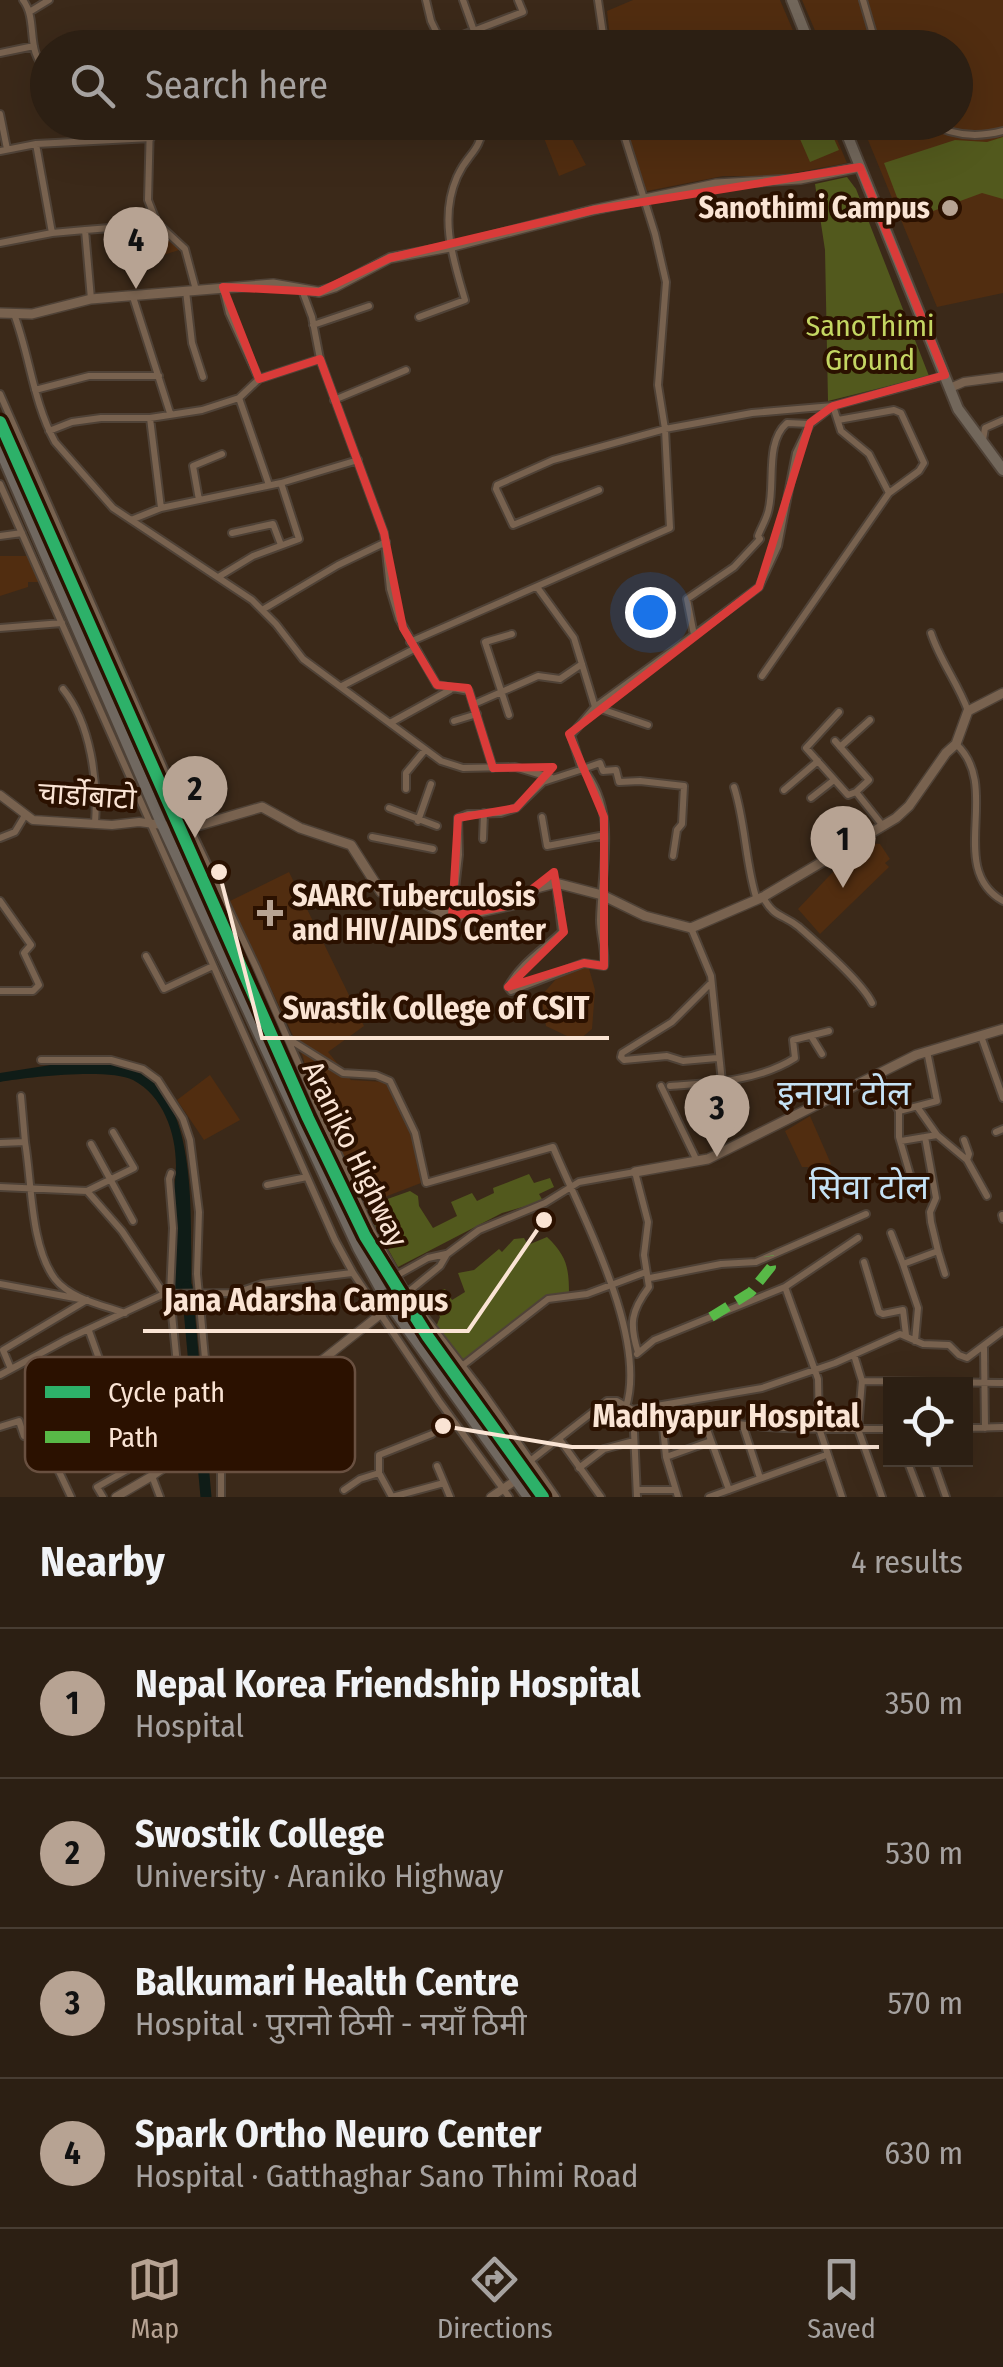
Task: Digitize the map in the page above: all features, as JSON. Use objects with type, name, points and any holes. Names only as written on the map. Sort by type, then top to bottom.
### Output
[{"type":"highway","name":"Araniko Highway","points":[[0,422],[184,827],[315,1132],[404,1296],[543,1497]]},
{"type":"highway","name":"Araniko Highway","points":[[0,450],[157,824],[332,1198],[391,1306],[528,1497]]},
{"type":"main road","points":[[792,0],[804,30]]},
{"type":"main road","points":[[849,140],[950,388],[968,426],[1003,470]]},
{"type":"main road","points":[[0,313],[42,312],[91,299],[222,287],[273,284],[327,290],[390,258],[643,199],[716,184],[800,179],[860,166]]},
{"type":"main road","points":[[184,827],[251,809],[266,809],[300,828],[351,846],[381,892],[422,902],[452,916],[504,908],[520,902],[536,888],[556,883],[602,895],[645,916],[691,928],[760,899],[884,827],[909,806],[956,744],[968,711],[1003,693]]},
{"type":"main road","points":[[635,1172],[697,1161],[721,1152],[927,1051],[1003,1030]]},
{"type":"street","points":[[23,0],[31,12],[33,30]]},
{"type":"street","points":[[31,12],[49,0]]},
{"type":"street","points":[[426,0],[436,30]]},
{"type":"street","points":[[463,0],[474,30]]},
{"type":"street","points":[[477,30],[523,12],[518,0]]},
{"type":"street","points":[[598,0],[602,30]]},
{"type":"street","points":[[863,0],[872,30]]},
{"type":"street","points":[[0,53],[30,47]]},
{"type":"street","points":[[0,114],[3,150],[113,140]]},
{"type":"street","points":[[973,135],[1003,131]]},
{"type":"street","points":[[151,140],[147,186],[152,214],[184,249],[191,290],[192,343],[203,377]]},
{"type":"street","points":[[419,317],[465,300],[450,247],[448,216],[455,181],[464,163],[479,148],[480,140]]},
{"type":"street","points":[[342,686],[412,645],[670,528],[666,429],[658,385],[666,282],[625,140]]},
{"type":"street","points":[[36,144],[52,233]]},
{"type":"street","points":[[0,243],[110,228],[152,214]]},
{"type":"street","points":[[85,230],[91,299]]},
{"type":"street","points":[[222,287],[228,313],[259,379]]},
{"type":"street","points":[[302,289],[320,358],[386,542],[390,589],[412,645],[441,688],[467,689],[493,768]]},
{"type":"street","points":[[132,297],[170,413]]},
{"type":"street","points":[[313,325],[370,306]]},
{"type":"street","points":[[14,314],[49,431],[106,502],[188,560],[220,576],[262,610],[303,659],[425,750],[452,764],[528,769],[552,778]]},
{"type":"street","points":[[49,431],[72,422],[101,418],[150,418],[202,410],[239,398],[259,379],[320,358]]},
{"type":"street","points":[[334,400],[406,370]]},
{"type":"street","points":[[599,490],[512,525],[496,489],[497,485],[553,460],[666,429],[752,414],[832,406],[945,375]]},
{"type":"street","points":[[35,390],[89,376],[159,376]]},
{"type":"street","points":[[950,388],[964,382],[1003,377]]},
{"type":"street","points":[[0,394],[184,827],[286,1037],[393,1278],[428,1258],[447,1254]]},
{"type":"street","points":[[239,398],[269,485]]},
{"type":"street","points":[[832,406],[841,432],[869,454],[888,493]]},
{"type":"street","points":[[556,883],[562,932],[528,960],[512,979],[508,987],[512,991],[584,963],[604,966],[605,835],[596,785],[582,769],[571,735],[594,707],[759,587],[778,546],[796,453],[810,424],[832,406]]},
{"type":"street","points":[[762,676],[888,493],[920,471],[924,463],[901,413],[894,410],[837,420]]},
{"type":"street","points":[[150,418],[161,508]]},
{"type":"street","points":[[968,426],[985,428],[1003,420]]},
{"type":"street","points":[[694,635],[687,599],[734,567],[760,539],[769,511],[780,428],[786,422],[810,424]]},
{"type":"street","points":[[984,447],[985,428]]},
{"type":"street","points":[[199,500],[193,466],[222,454]]},
{"type":"street","points":[[130,520],[161,508],[269,485],[358,460]]},
{"type":"street","points":[[220,576],[253,556],[299,539],[280,482]]},
{"type":"street","points":[[0,484],[157,824],[213,966],[353,1274],[506,1494]]},
{"type":"street","points":[[232,533],[274,524],[280,545]]},
{"type":"street","points":[[0,536],[22,532]]},
{"type":"street","points":[[262,610],[386,542]]},
{"type":"street","points":[[537,587],[574,638],[594,707]]},
{"type":"street","points":[[0,628],[62,622]]},
{"type":"street","points":[[931,633],[968,711]]},
{"type":"street","points":[[509,715],[486,642],[512,634]]},
{"type":"street","points":[[474,704],[538,676],[560,679],[582,664]]},
{"type":"street","points":[[63,689],[77,711],[87,744],[94,824]]},
{"type":"street","points":[[391,723],[451,689]]},
{"type":"street","points":[[594,707],[648,724]]},
{"type":"street","points":[[839,712],[806,748],[848,796],[869,780],[837,744],[870,720]]},
{"type":"street","points":[[454,722],[477,714]]},
{"type":"street","points":[[956,744],[974,754],[980,764]]},
{"type":"street","points":[[406,789],[406,773],[425,750]]},
{"type":"street","points":[[784,790],[818,762]]},
{"type":"street","points":[[452,916],[459,855],[458,818],[516,808],[552,778],[600,763],[603,771],[616,770],[619,782],[684,786],[682,824],[677,830],[674,856]]},
{"type":"street","points":[[812,798],[834,780]]},
{"type":"street","points":[[418,821],[431,784]]},
{"type":"street","points":[[734,788],[751,881],[760,899],[770,911],[797,925],[860,983],[872,1003]]},
{"type":"street","points":[[856,792],[884,827]]},
{"type":"street","name":"चार्डोबाटो","points":[[0,795],[24,817],[33,820],[184,827]]},
{"type":"street","points":[[389,808],[437,826]]},
{"type":"street","points":[[483,839],[484,813]]},
{"type":"street","points":[[542,816],[547,846],[605,835]]},
{"type":"street","points":[[0,838],[15,832],[24,817]]},
{"type":"street","points":[[986,818],[983,881],[990,893],[1003,901]]},
{"type":"street","points":[[372,837],[433,849]]},
{"type":"street","points":[[0,900],[30,945],[24,953],[39,985],[33,991],[0,991]]},
{"type":"street","points":[[691,928],[706,961],[722,1082]]},
{"type":"street","points":[[146,956],[164,989],[213,966]]},
{"type":"street","points":[[710,983],[672,1022],[621,1057],[718,1058]]},
{"type":"street","points":[[697,1161],[666,1086],[722,1082],[766,1072],[795,1058],[791,1042],[829,1031]]},
{"type":"street","points":[[810,1036],[822,1054]]},
{"type":"street","points":[[981,1036],[1003,1098]]},
{"type":"street","points":[[286,1037],[343,1074],[376,1075],[390,1081],[415,1133],[426,1182],[553,1146],[611,1285],[632,1361],[629,1408],[637,1493],[676,1494],[666,1458],[665,1407]]},
{"type":"street","points":[[899,1110],[937,1101],[927,1051]]},
{"type":"street","points":[[41,1060],[126,1062],[158,1080],[171,1097],[183,1119],[192,1151],[200,1212],[195,1294],[203,1357]]},
{"type":"street","points":[[878,1074],[899,1110],[901,1141],[912,1178],[899,1192]]},
{"type":"street","points":[[21,1096],[36,1232],[43,1256],[56,1281],[86,1300]]},
{"type":"street","points":[[918,1108],[937,1135],[967,1160],[987,1196]]},
{"type":"street","points":[[0,1187],[87,1190],[134,1168],[113,1132]]},
{"type":"street","points":[[901,1141],[937,1135]]},
{"type":"street","points":[[926,1137],[936,1198],[930,1212],[931,1222],[945,1274]]},
{"type":"street","points":[[964,1140],[967,1160]]},
{"type":"street","points":[[0,1143],[26,1142]]},
{"type":"street","points":[[91,1144],[133,1221]]},
{"type":"street","points":[[172,1172],[169,1294],[176,1357]]},
{"type":"street","points":[[326,1357],[479,1230],[579,1182],[635,1172],[648,1222],[644,1255],[649,1287],[630,1320],[638,1352]]},
{"type":"street","points":[[268,1186],[308,1177]]},
{"type":"street","points":[[87,1190],[169,1294]]},
{"type":"street","points":[[462,1366],[548,1299],[587,1294],[648,1275],[756,1262],[866,1214]]},
{"type":"street","points":[[891,1233],[918,1308],[915,1341]]},
{"type":"street","points":[[632,1361],[654,1340],[785,1287],[858,1238]]},
{"type":"street","points":[[903,1264],[938,1251]]},
{"type":"street","points":[[864,1262],[879,1312],[903,1310],[906,1335]]},
{"type":"street","points":[[34,1357],[169,1294],[236,1292],[262,1284],[353,1274]]},
{"type":"street","points":[[0,1284],[86,1300],[126,1314]]},
{"type":"street","points":[[785,1287],[818,1379],[820,1428],[838,1496]]},
{"type":"street","points":[[404,1296],[462,1366],[556,1497]]},
{"type":"street","points":[[12,1369],[3,1350],[86,1300]]},
{"type":"street","points":[[89,1331],[99,1357]]},
{"type":"street","points":[[530,1461],[607,1401],[617,1401],[629,1408],[665,1407],[762,1388],[854,1355],[894,1335],[949,1346],[962,1358],[1003,1331]]},
{"type":"street","points":[[993,1340],[1003,1340]]},
{"type":"street","points":[[984,1347],[985,1428]]},
{"type":"street","points":[[854,1355],[862,1381],[858,1429],[882,1497]]},
{"type":"street","points":[[0,1375],[25,1362]]},
{"type":"street","points":[[862,1381],[1003,1383]]},
{"type":"street","points":[[665,1407],[704,1420],[743,1426],[883,1429]]},
{"type":"street","points":[[704,1420],[729,1490]]},
{"type":"street","points":[[0,1427],[19,1421],[25,1436]]},
{"type":"street","points":[[743,1426],[760,1478]]},
{"type":"street","points":[[973,1428],[1003,1428]]},
{"type":"street","points":[[432,1434],[379,1456],[379,1473],[392,1497],[444,1482]]},
{"type":"street","points":[[560,1440],[601,1497]]},
{"type":"street","points":[[579,1468],[604,1449],[634,1441]]},
{"type":"street","points":[[666,1458],[711,1441]]},
{"type":"street","points":[[709,1497],[826,1455]]},
{"type":"street","points":[[437,1466],[450,1497]]},
{"type":"street","points":[[910,1467],[921,1497]]},
{"type":"street","points":[[935,1467],[946,1497]]},
{"type":"street","points":[[59,1472],[71,1497]]},
{"type":"street","points":[[104,1497],[98,1487],[124,1472]]},
{"type":"street","points":[[116,1497],[157,1472]]},
{"type":"street","points":[[344,1490],[379,1473]]},
{"type":"street","points":[[152,1476],[160,1497]]},
{"type":"street","points":[[491,1497],[506,1494],[516,1480]]},
{"type":"highlighted area","points":[[860,167],[945,375],[833,406],[810,423],[759,587],[569,734],[604,817],[604,966],[584,963],[508,987],[564,932],[554,872],[512,905],[452,916],[458,818],[516,808],[553,767],[493,768],[468,688],[437,685],[403,628],[384,533],[320,359],[259,379],[223,287],[319,292],[390,258],[593,210]]},
{"type":"shaded area","points":[[633,0],[780,0],[793,30],[609,30],[607,11]]},
{"type":"shaded area","name":"Sanothimi Campus","points":[[802,0],[1003,0],[1003,293],[937,307],[868,140],[973,140],[973,30],[815,30]]},
{"type":"shaded area","points":[[545,140],[572,140],[586,165],[559,176]]},
{"type":"shaded area","points":[[629,140],[837,140],[847,163],[777,176],[723,176],[642,192]]},
{"type":"shaded area","points":[[157,227],[182,249],[130,266],[124,237]]},
{"type":"shaded area","points":[[0,556],[28,556],[40,582],[28,582],[28,587],[0,596]]},
{"type":"shaded area","points":[[870,843],[880,844],[890,859],[885,863],[889,867],[820,934],[798,909],[847,857]]},
{"type":"shaded area","points":[[289,872],[364,1026],[328,1052],[351,1080],[385,1082],[411,1131],[421,1183],[364,1205],[312,1097],[303,1057],[230,901]]},
{"type":"shaded area","points":[[588,965],[595,990],[592,1029],[580,1039],[546,1026],[541,996],[557,978]]},
{"type":"shaded area","points":[[57,1064],[106,1064],[135,1070],[157,1086],[173,1110],[188,1174],[192,1301],[175,1301],[176,1161],[165,1114],[146,1089],[122,1076],[68,1075],[0,1082],[0,1073]]},
{"type":"shaded area","points":[[210,1075],[240,1120],[204,1140],[177,1100]]},
{"type":"shaded area","points":[[810,1116],[831,1164],[811,1173],[808,1167],[802,1167],[785,1131]]},
{"type":"green space","points":[[1003,137],[1003,199],[982,193],[906,221],[884,163],[955,140],[987,142]]},
{"type":"green space","points":[[800,140],[835,140],[839,150],[810,162]]},
{"type":"green space","name":"SanoThimi Ground","points":[[847,177],[856,189],[929,376],[828,401],[825,250],[815,184]]},
{"type":"green space","points":[[529,1174],[534,1183],[550,1178],[554,1187],[539,1194],[543,1201],[502,1213],[398,1267],[365,1207],[410,1191],[418,1196],[419,1206],[433,1228],[457,1216],[451,1202],[472,1193],[477,1201],[494,1193],[493,1188]]},
{"type":"green space","points":[[547,1237],[566,1263],[569,1295],[547,1297],[463,1363],[436,1327],[440,1317],[429,1298],[431,1293],[445,1289],[452,1300],[465,1292],[458,1273],[474,1270],[514,1239],[524,1238],[528,1245]]},
{"type":"waterway","points":[[187,1287],[193,1357]]},
{"type":"waterway","points":[[204,1472],[206,1497]]},
{"type":"marked path","points":[[711,1317],[751,1292],[771,1267],[769,1256]]},
{"type":"cycle path","points":[[0,422],[308,1118],[365,1236],[428,1337],[543,1497]]},
{"type":"place","name":"Sanothimi Campus","points":[[950,208]]},
{"type":"place","name":"Spark Ortho Neuro Center","points":[[136,289]]},
{"type":"place","name":"Swostik College","points":[[195,838]]},
{"type":"place","name":"Swastik College of CSIT","points":[[219,872]]},
{"type":"place","name":"Nepal Korea Friendship Hospital","points":[[843,888]]},
{"type":"place","name":"SAARC Tuberculosis and HIV/AIDS Center","points":[[270,913]]},
{"type":"place","name":"Balkumari Health Centre","points":[[717,1157]]},
{"type":"place","name":"Jana Adarsha Campus","points":[[544,1220]]},
{"type":"place","name":"Madhyapur Hospital","points":[[443,1426]]},
{"type":"district","name":"इनाया टोल","points":[[844,1093]]},
{"type":"district","name":"सिवा टोल","points":[[869,1187]]}]
